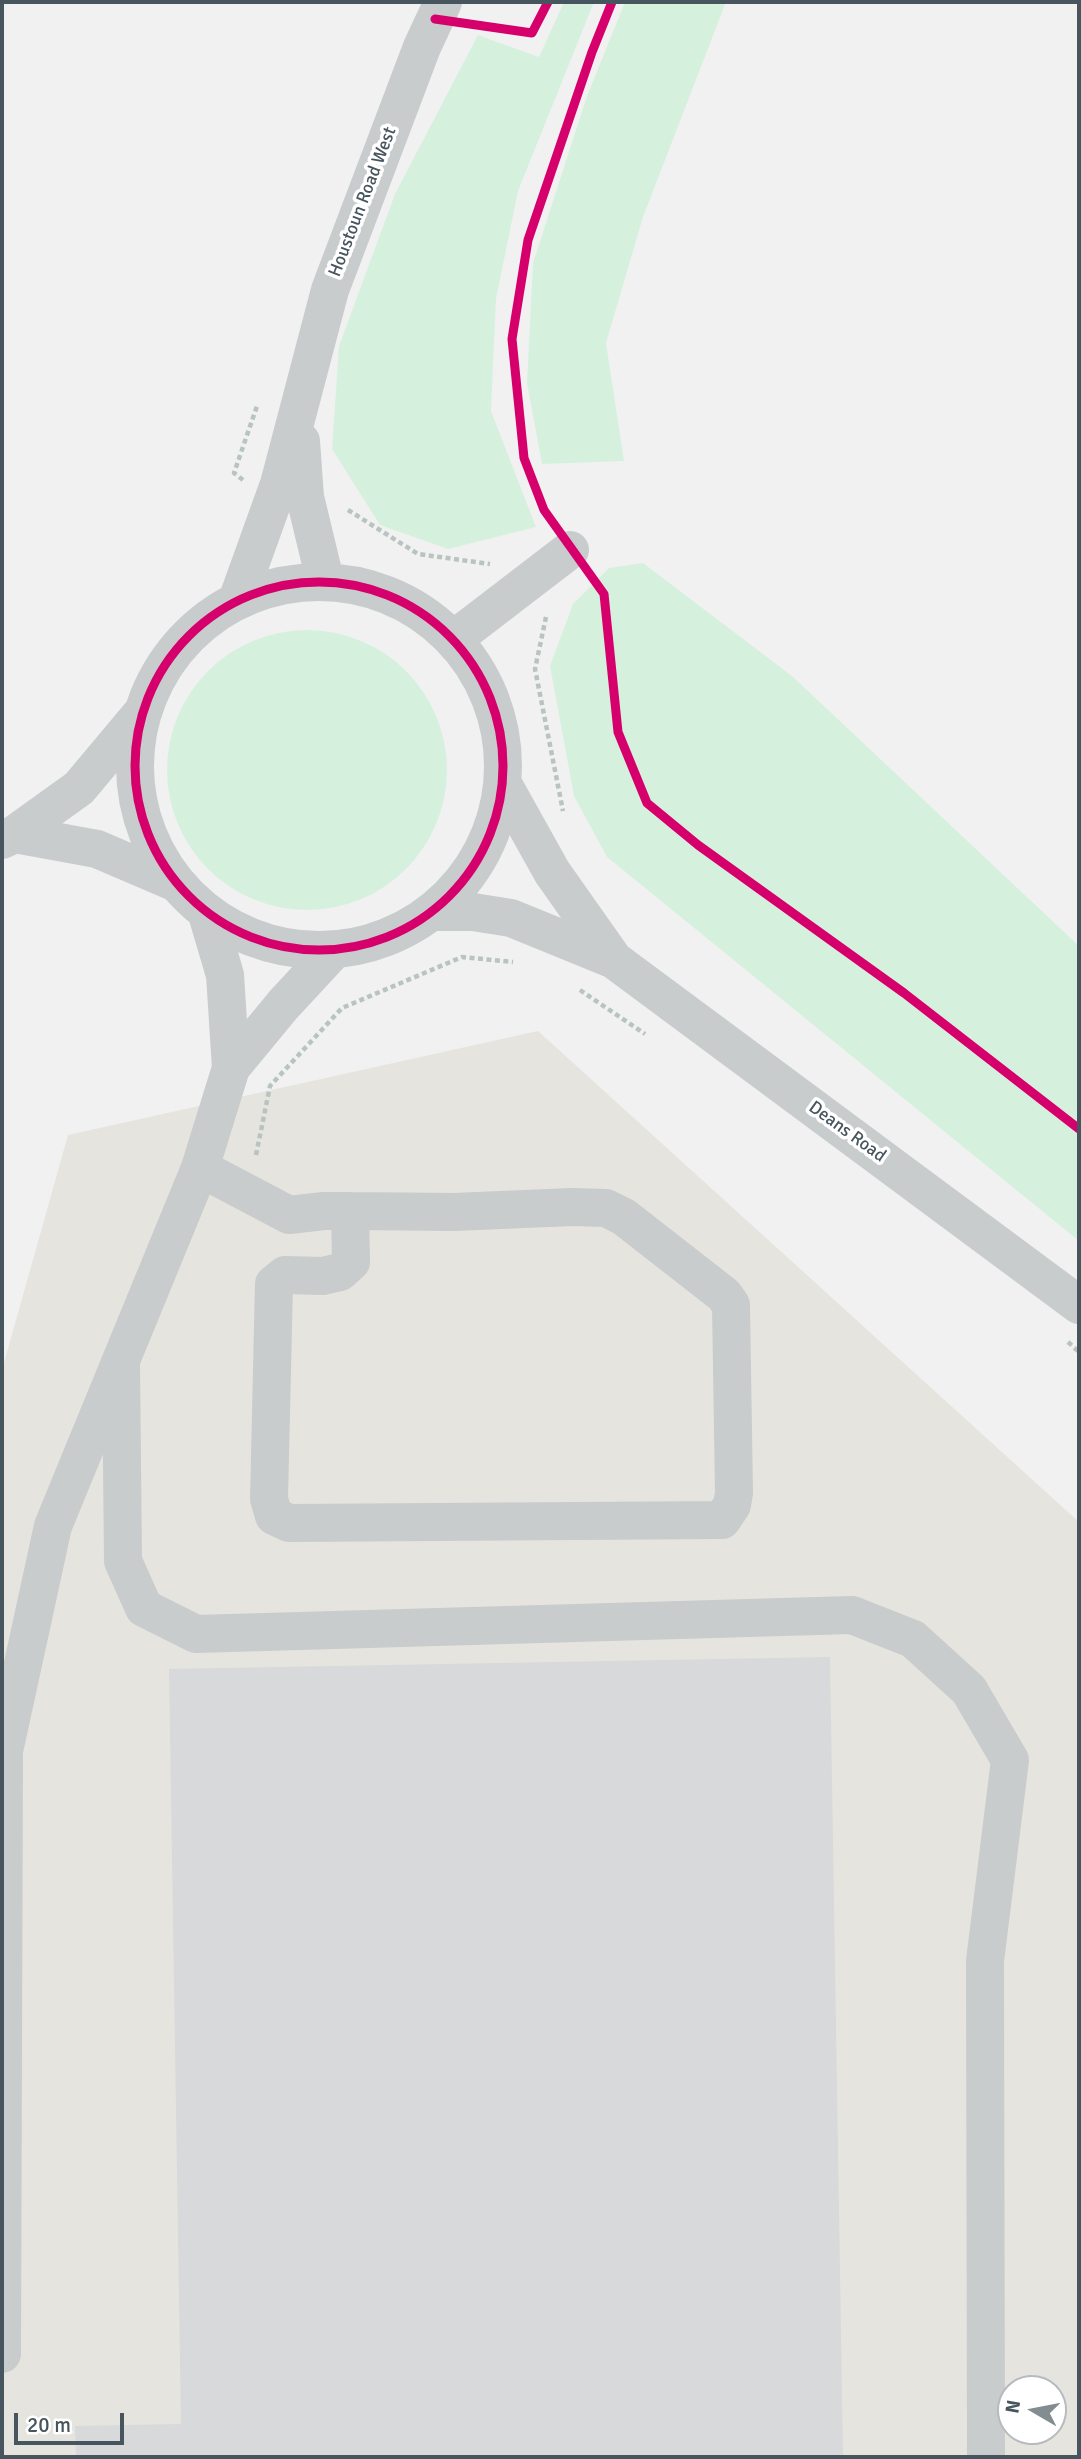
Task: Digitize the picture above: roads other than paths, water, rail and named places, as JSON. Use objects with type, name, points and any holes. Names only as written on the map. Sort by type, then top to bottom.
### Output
[{"type":"street","name":"Houstoun Road West","points":[[238,598],[289,499],[298,408],[330,290],[417,60],[443,2]]},
{"type":"street","name":"Houstoun Road West","points":[[289,499],[326,580]]},
{"type":"street","points":[[454,639],[570,550]]},
{"type":"street","points":[[8,837],[79,788],[141,714],[162,667],[195,627],[238,598],[281,584],[326,580],[396,596],[454,639],[478,670],[495,706],[503,744],[503,784],[492,832],[468,876],[433,912],[386,939],[333,951],[289,949],[246,937],[207,914],[174,882],[145,831],[133,772],[141,714]]},
{"type":"street","name":"Deans Road","points":[[503,784],[544,859],[614,960]]},
{"type":"street","points":[[8,837],[97,849],[174,882]]},
{"type":"street","name":"Deans Road","points":[[433,912],[472,912],[511,918],[614,960],[1069,1320]]},
{"type":"street","points":[[2,2354],[4,1751],[53,1526],[200,1168],[231,1068],[225,975],[207,914]]},
{"type":"street","points":[[231,1068],[283,1005],[333,951]]},
{"type":"street","points":[[200,1168],[289,1215],[350,1211],[454,1212],[572,1207],[606,1208],[624,1217],[724,1294],[731,1305],[734,1493],[732,1505],[722,1520],[289,1523],[274,1516],[269,1499],[274,1284],[285,1275],[323,1276],[340,1272],[351,1262],[350,1211]]},
{"type":"street","points":[[121,1362],[123,1561],[144,1608],[196,1634],[852,1615],[913,1639],[970,1690],[1010,1760],[985,1961],[986,2457]]}]
